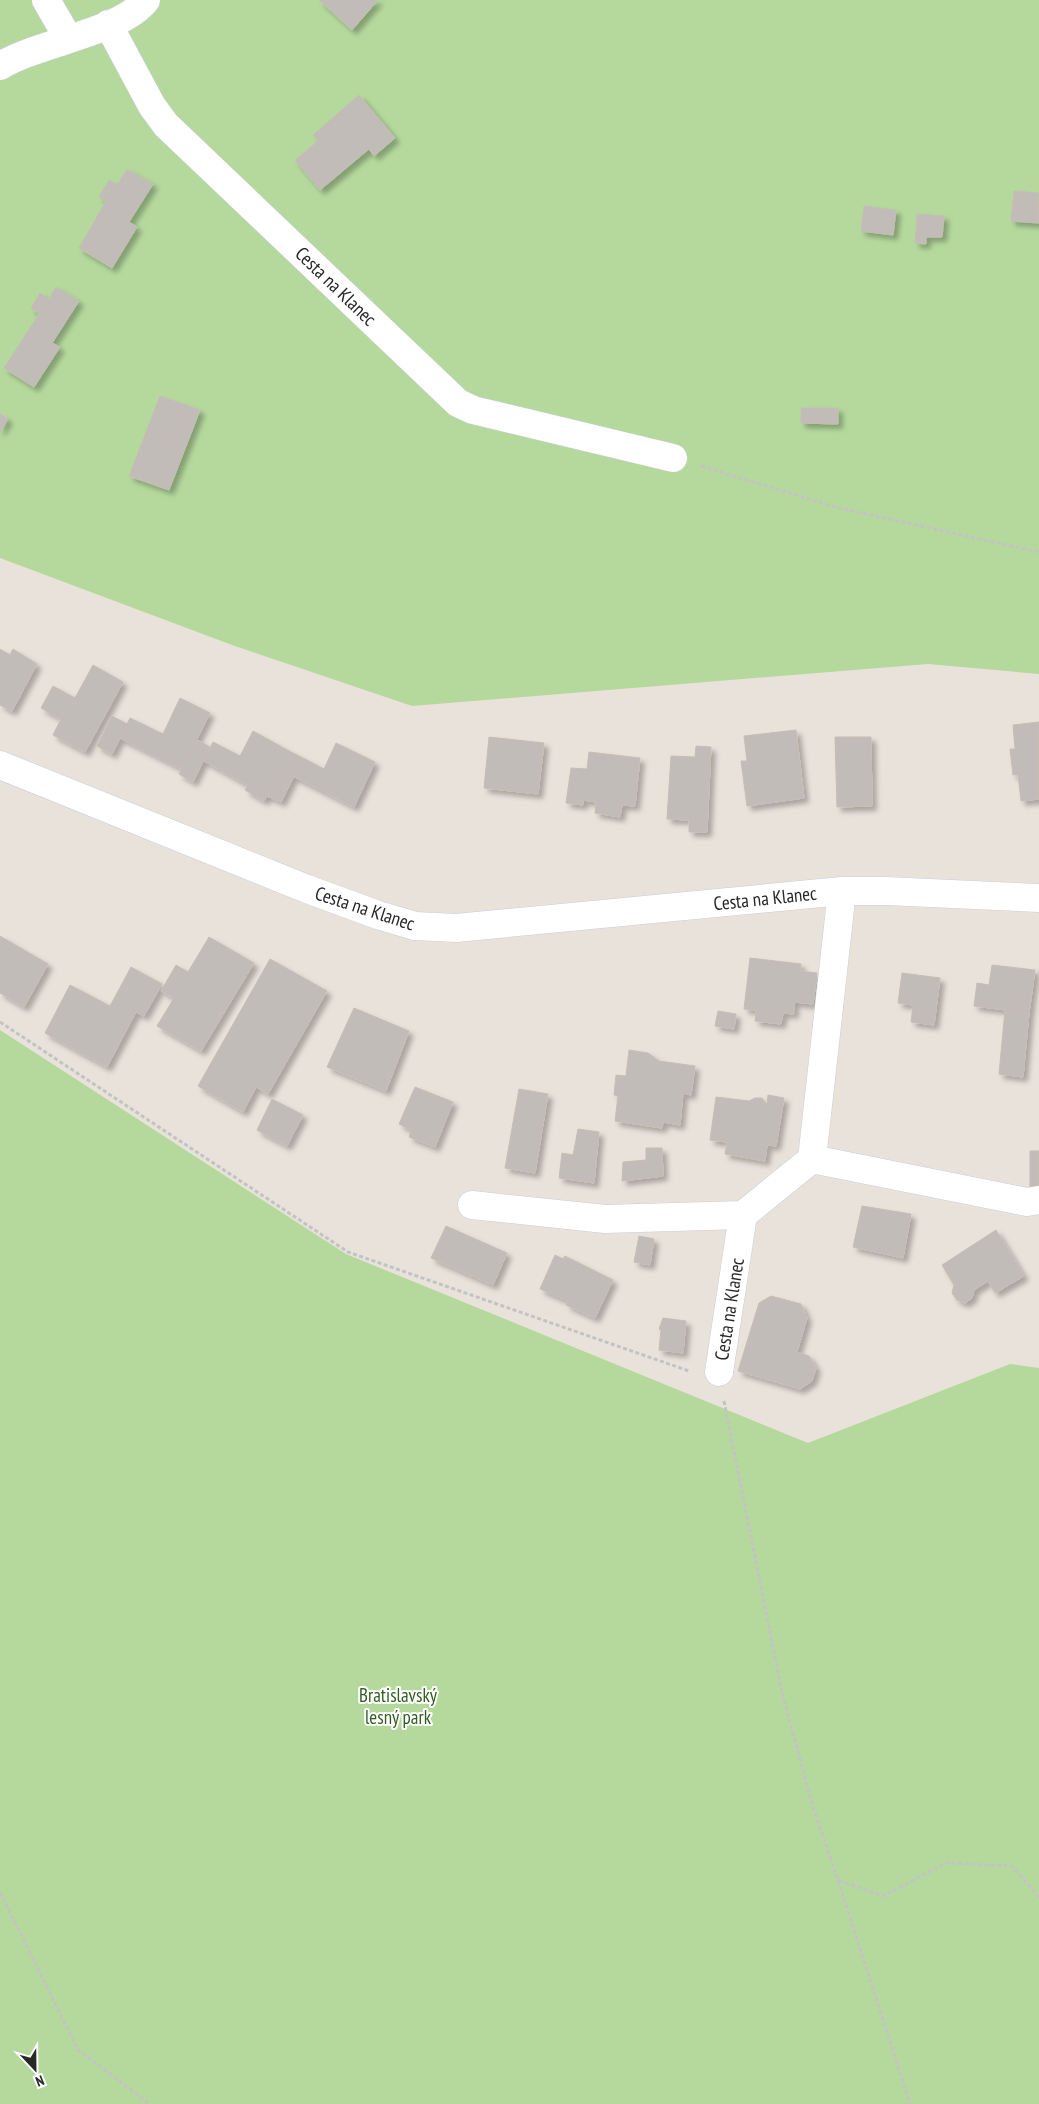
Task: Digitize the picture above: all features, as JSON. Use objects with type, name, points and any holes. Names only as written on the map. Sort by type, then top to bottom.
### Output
[{"type":"street","points":[[46,0],[68,38]]},
{"type":"street","points":[[0,66],[24,53],[108,24],[129,14],[146,0]]},
{"type":"street","name":"Cesta na Klanec","points":[[108,24],[152,106],[166,125],[458,403],[473,410],[673,458]]},
{"type":"street","name":"Cesta na Klanec","points":[[0,765],[307,889],[378,915],[415,926],[456,928],[842,891],[886,891],[1039,898]]},
{"type":"street","name":"Cesta na Klanec","points":[[812,1159],[842,891]]},
{"type":"street","points":[[472,1205],[605,1219],[743,1215],[812,1159],[1027,1202],[1039,1200]]},
{"type":"street","name":"Cesta na Klanec","points":[[719,1372],[743,1215]]},
{"type":"path","points":[[673,458],[839,508],[1039,552]]},
{"type":"path","points":[[0,1022],[348,1252],[693,1372],[719,1372],[782,1692],[812,1804],[910,2104]]},
{"type":"path","points":[[838,1880],[882,1896],[946,1863],[1012,1866],[1039,1897]]},
{"type":"path","points":[[0,1892],[78,2050],[150,2104]]},
{"type":"green space","points":[[0,0],[1039,0],[1039,674],[928,664],[412,706],[232,645],[0,558]]},
{"type":"green space","name":"Bratislavský lesný park","points":[[0,1030],[346,1254],[808,1443],[1010,1364],[1039,1368],[1039,2104],[0,2104]]},
{"type":"building","points":[[319,0],[378,0],[352,30]]},
{"type":"building","points":[[359,95],[395,138],[374,156],[369,149],[320,190],[295,160],[318,141],[313,135]]},
{"type":"building","points":[[127,169],[153,184],[129,222],[137,227],[112,268],[79,248],[106,201],[99,197],[109,180],[117,185]]},
{"type":"building","points":[[1014,191],[1039,193],[1039,223],[1011,221]]},
{"type":"building","points":[[864,206],[896,210],[893,235],[861,231]]},
{"type":"building","points":[[917,214],[944,216],[942,237],[926,237],[926,244],[915,243]]},
{"type":"building","points":[[56,287],[79,301],[52,343],[60,347],[34,387],[4,368],[39,314],[31,308],[40,293],[49,299]]},
{"type":"building","points":[[160,396],[200,410],[169,490],[129,476]]},
{"type":"building","points":[[801,408],[838,408],[838,424],[801,423]]},
{"type":"building","points":[[0,414],[8,419],[0,432]]},
{"type":"building","points":[[0,649],[10,655],[13,649],[37,664],[12,711],[0,705]]},
{"type":"building","points":[[93,665],[123,682],[85,752],[53,735],[61,719],[41,708],[53,686],[75,698]]},
{"type":"building","points":[[180,698],[210,713],[182,769],[120,738],[130,718],[163,734]]},
{"type":"building","points":[[112,716],[127,724],[112,754],[97,746]]},
{"type":"building","points":[[1039,722],[1039,799],[1021,801],[1018,774],[1013,775],[1010,749],[1015,749],[1013,725]]},
{"type":"building","points":[[796,730],[804,798],[747,806],[741,761],[747,761],[744,736]]},
{"type":"building","points":[[253,731],[291,752],[264,801],[245,790],[248,785],[204,761],[213,742],[240,756]]},
{"type":"building","points":[[489,737],[544,743],[538,794],[484,788]]},
{"type":"building","points":[[835,737],[871,737],[872,806],[837,807]]},
{"type":"building","points":[[197,740],[210,747],[193,782],[179,774]]},
{"type":"building","points":[[336,743],[375,762],[354,807],[293,776],[303,758],[324,769]]},
{"type":"building","points":[[696,746],[711,747],[707,832],[689,832],[689,820],[667,819],[671,756],[695,757]]},
{"type":"building","points":[[291,752],[303,758],[281,802],[267,796]]},
{"type":"building","points":[[589,752],[640,758],[635,806],[622,805],[620,817],[595,813],[596,802],[583,800],[583,805],[566,803],[571,768],[587,769]]},
{"type":"building","points":[[0,936],[48,964],[24,1007],[0,993]]},
{"type":"building","points":[[209,937],[254,963],[201,1051],[157,1026],[174,998],[161,991],[176,965],[188,972]]},
{"type":"building","points":[[750,958],[801,964],[800,971],[817,973],[813,1004],[794,1002],[794,1014],[783,1013],[781,1024],[755,1021],[756,1010],[744,1009]]},
{"type":"building","points":[[270,959],[327,991],[268,1094],[256,1087],[243,1112],[198,1086]]},
{"type":"building","points":[[992,965],[1035,970],[1029,1013],[974,1006],[977,983],[989,985]]},
{"type":"building","points":[[131,967],[162,984],[144,1016],[136,1012],[107,1067],[45,1033],[70,985],[110,1006]]},
{"type":"building","points":[[902,973],[940,978],[934,1025],[911,1022],[913,1005],[898,1003]]},
{"type":"building","points":[[354,1008],[409,1031],[386,1091],[327,1067]]},
{"type":"building","points":[[1005,1010],[1029,1013],[1023,1077],[999,1074]]},
{"type":"building","points":[[718,1011],[736,1014],[734,1029],[715,1026]]},
{"type":"building","points":[[629,1050],[648,1053],[659,1061],[695,1066],[691,1095],[683,1093],[680,1125],[663,1122],[662,1128],[615,1121],[618,1096],[614,1095],[616,1075],[626,1076]]},
{"type":"building","points":[[415,1087],[453,1102],[435,1147],[409,1137],[411,1130],[399,1124]]},
{"type":"building","points":[[519,1089],[548,1094],[535,1173],[505,1168]]},
{"type":"building","points":[[768,1095],[784,1098],[776,1146],[767,1145],[765,1161],[725,1154],[727,1142],[710,1140],[716,1097],[749,1101],[755,1098],[762,1098],[767,1105]]},
{"type":"building","points":[[272,1099],[303,1115],[287,1146],[257,1130]]},
{"type":"building","points":[[578,1129],[599,1132],[594,1183],[559,1178],[562,1153],[573,1155]]},
{"type":"building","points":[[646,1148],[662,1148],[663,1176],[622,1181],[623,1162],[646,1160]]},
{"type":"building","points":[[1030,1151],[1039,1151],[1039,1190],[1030,1189]]},
{"type":"building","points":[[862,1206],[911,1214],[903,1258],[853,1247]]},
{"type":"building","points":[[446,1226],[507,1253],[493,1285],[431,1258]]},
{"type":"building","points":[[996,1230],[1024,1276],[995,1293],[988,1281],[974,1290],[972,1298],[965,1303],[957,1300],[952,1293],[954,1285],[942,1265]]},
{"type":"building","points":[[639,1236],[654,1239],[650,1265],[634,1262]]},
{"type":"building","points":[[555,1255],[563,1259],[565,1256],[613,1280],[595,1318],[566,1305],[568,1301],[540,1289]]},
{"type":"building","points":[[771,1296],[801,1304],[807,1318],[797,1352],[809,1356],[816,1368],[812,1381],[800,1389],[738,1371],[759,1303]]},
{"type":"building","points":[[663,1318],[686,1321],[683,1353],[659,1350],[661,1330],[659,1329]]}]
